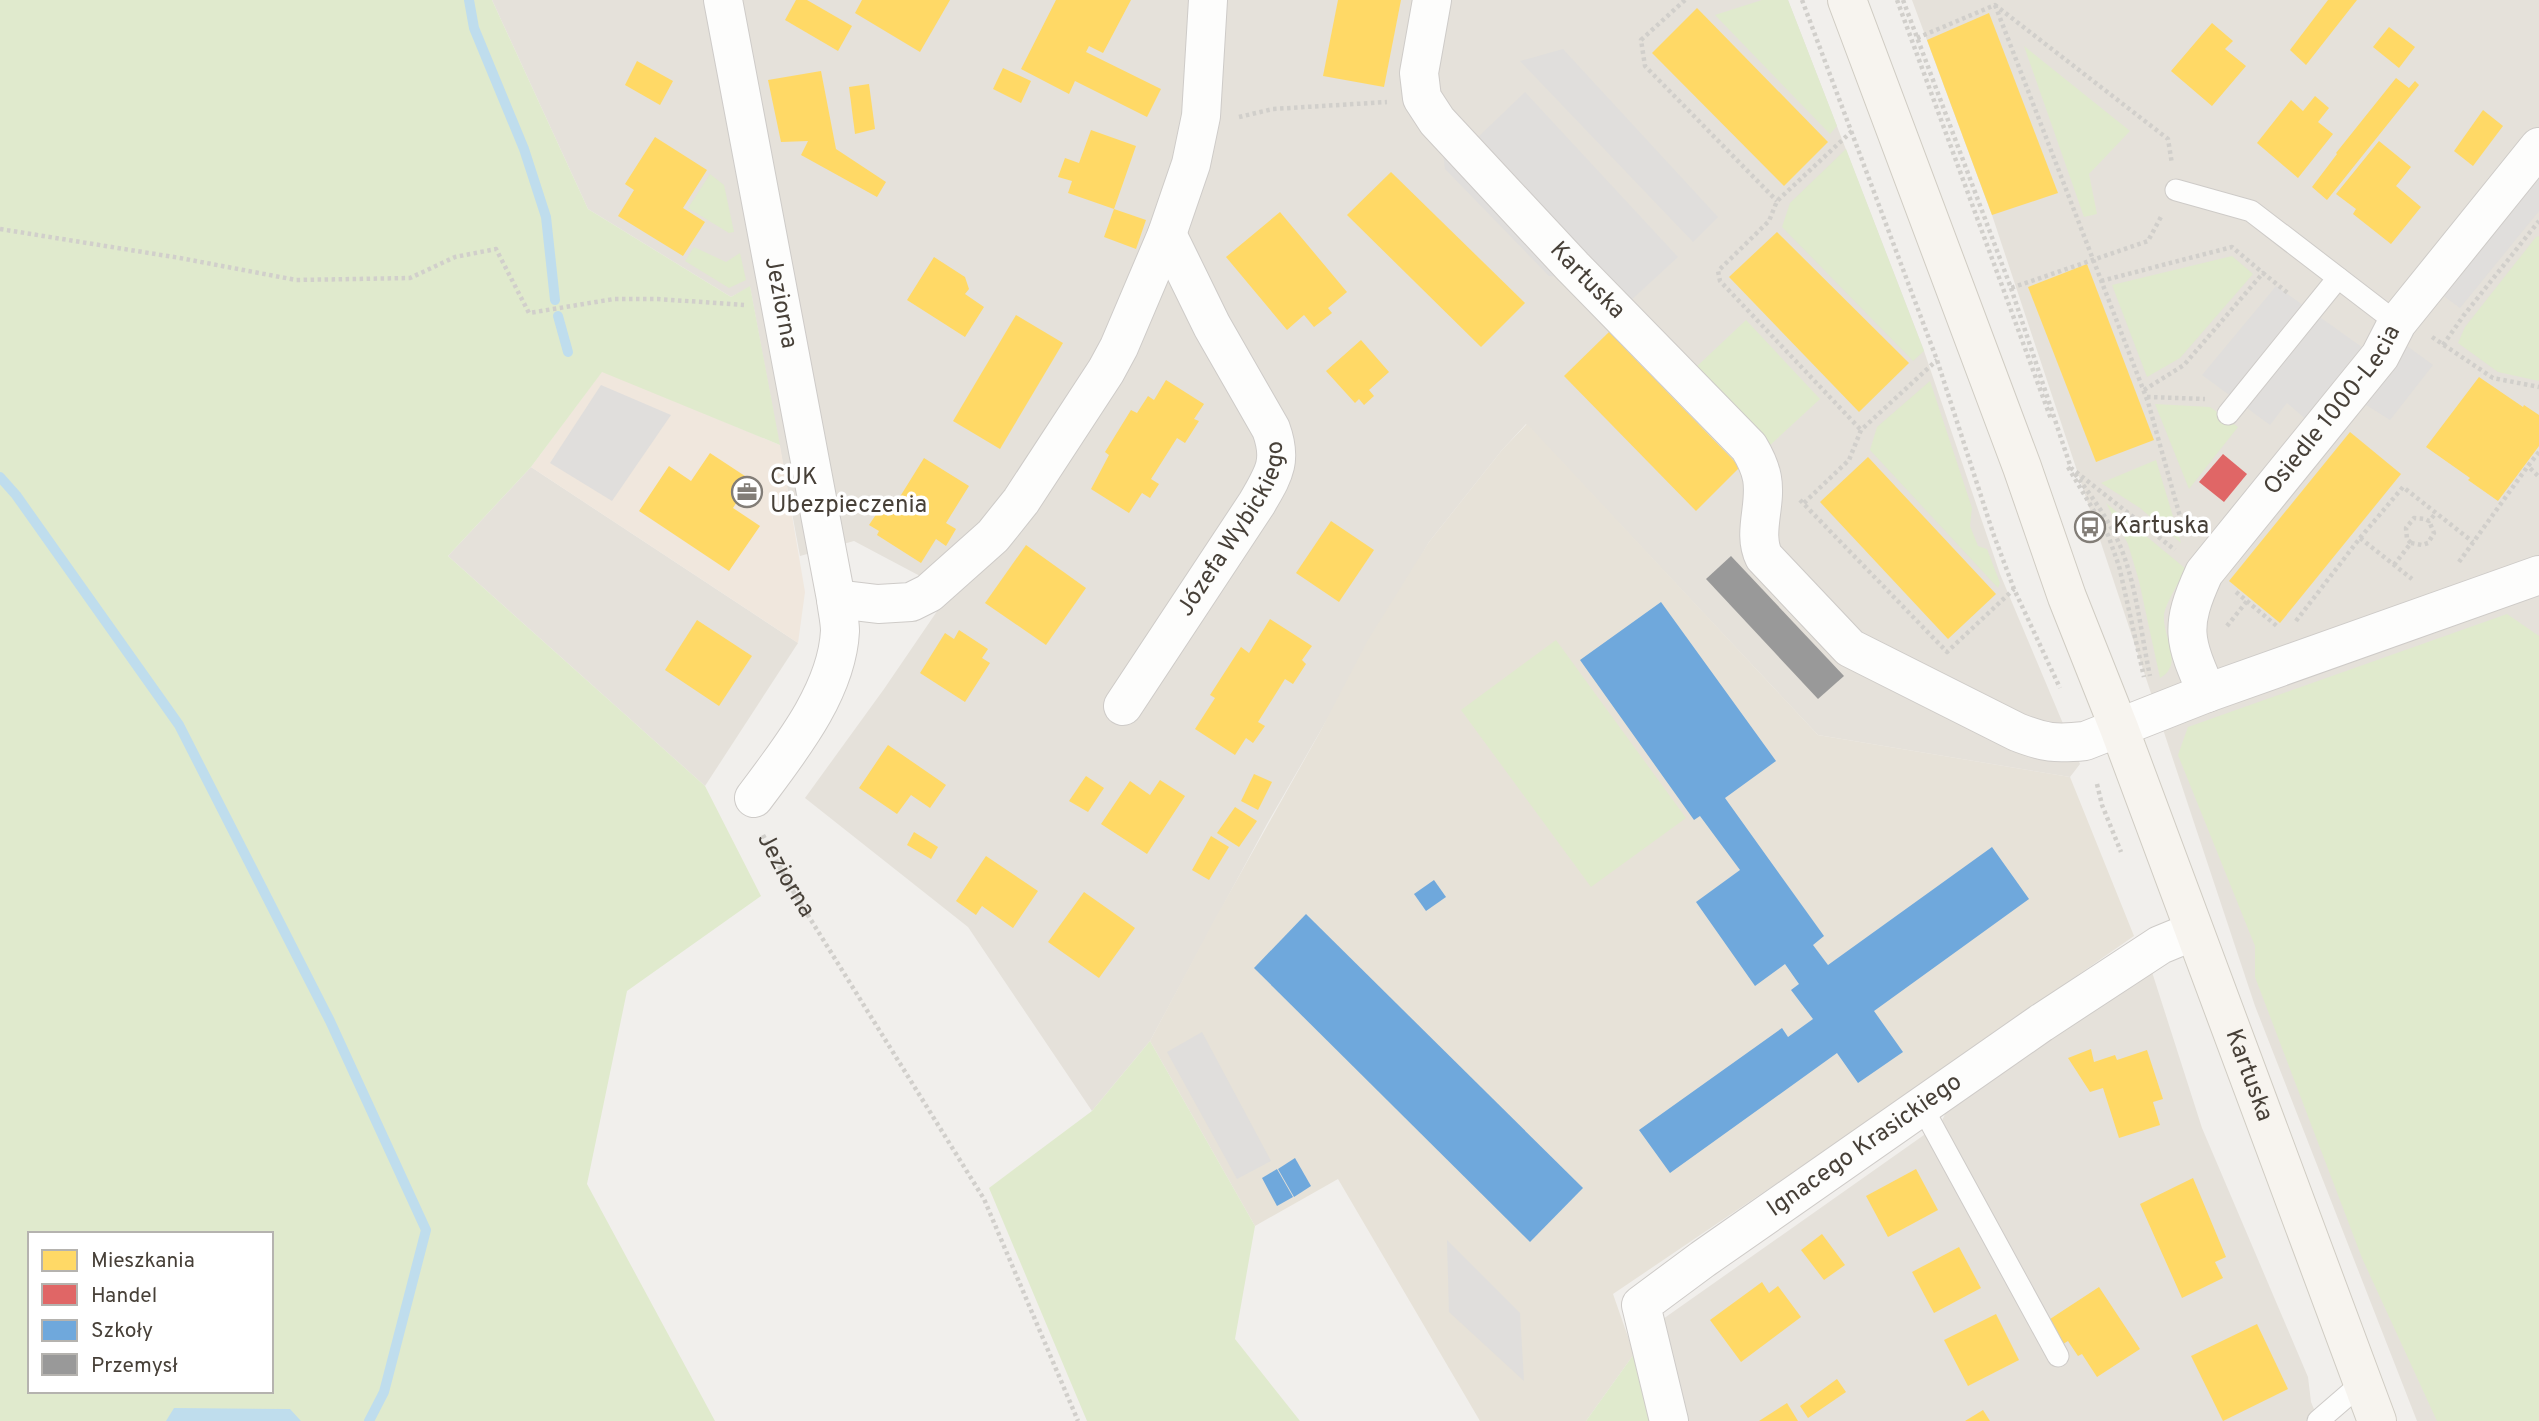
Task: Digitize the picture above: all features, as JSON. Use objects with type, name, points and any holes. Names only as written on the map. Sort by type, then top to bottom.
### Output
[{"type":"main road","name":"Kartuska","points":[[1847,0],[2022,467],[2067,597],[2102,735],[2140,785],[2376,1421]]},
{"type":"street","name":"Jeziorna","points":[[723,0],[840,630],[834,666],[802,735],[754,798]]},
{"type":"street","points":[[836,599],[878,604],[911,602],[929,593],[993,536],[1021,501],[1105,371],[1119,347],[1167,233],[1191,164],[1200,127],[1208,0]]},
{"type":"street","name":"Kartuska","points":[[1432,0],[1419,74],[1422,98],[1437,121],[1573,267],[1749,447],[1758,462],[1763,481],[1758,545],[1764,557],[1850,648],[2017,732],[2044,742],[2102,735]]},
{"type":"street","name":"Osiedle 1000-Lecia","points":[[2207,693],[2189,652],[2187,626],[2191,602],[2204,573],[2380,356],[2397,323],[2539,147]]},
{"type":"street","name":"Józefa Wybickiego","points":[[1123,706],[1257,503],[1274,472],[1277,457],[1277,446],[1271,429],[1212,326],[1167,233]]},
{"type":"street","points":[[2102,735],[2207,693],[2539,575]]},
{"type":"street","name":"Ignacego Krasickiego","points":[[1669,1421],[1641,1305],[1921,1105],[2160,945],[2194,931]]},
{"type":"lane","points":[[2176,190],[2251,211],[2397,323]]},
{"type":"lane","points":[[2228,414],[2338,278]]},
{"type":"lane","points":[[1921,1105],[2058,1356]]},
{"type":"lane","points":[[2318,1421],[2362,1383]]},
{"type":"path","points":[[1685,0],[1641,40],[1645,66],[1777,201]]},
{"type":"path","points":[[1802,0],[1937,360],[1997,544],[2022,609],[2061,691]]},
{"type":"path","points":[[1898,0],[2071,475],[2108,535],[2119,566],[2146,689],[2158,713]]},
{"type":"path","points":[[1903,0],[2011,288],[2071,468],[2101,510],[2121,548],[2132,583],[2158,713]]},
{"type":"path","points":[[1917,38],[1995,5]]},
{"type":"path","points":[[1995,5],[2168,139],[2176,190],[2148,241],[2011,288]]},
{"type":"path","points":[[1995,5],[2147,397],[2187,541]]},
{"type":"path","points":[[1200,127],[1273,109],[1395,102]]},
{"type":"path","points":[[1852,131],[1777,201],[1769,221],[1718,271],[1720,281],[1861,430]]},
{"type":"path","points":[[2444,345],[2464,315],[2538,223]]},
{"type":"path","points":[[0,229],[296,280],[410,278],[455,257],[496,249],[529,313],[614,299],[658,299],[782,308]]},
{"type":"path","points":[[2101,281],[2232,247],[2310,313]]},
{"type":"path","points":[[2144,390],[2184,365],[2263,273]]},
{"type":"path","points":[[2397,323],[2417,327],[2493,379],[2539,387]]},
{"type":"path","points":[[1804,503],[1849,460],[1861,430],[1937,360]]},
{"type":"path","points":[[2147,397],[2211,400],[2228,414]]},
{"type":"path","points":[[2459,563],[2539,452]]},
{"type":"path","points":[[2528,466],[2539,477]]},
{"type":"path","points":[[2071,468],[2184,558]]},
{"type":"path","points":[[2304,622],[2292,627],[2403,487],[2473,542]]},
{"type":"path","points":[[2429,521],[2436,513]]},
{"type":"path","points":[[2414,518],[2429,521],[2434,533],[2432,538],[2423,545],[2411,543],[2407,539],[2406,528],[2414,518]]},
{"type":"path","points":[[2360,538],[2412,579]]},
{"type":"path","points":[[2394,565],[2411,543]]},
{"type":"path","points":[[2447,567],[2470,559]]},
{"type":"path","points":[[2400,584],[2424,575]]},
{"type":"path","points":[[2231,588],[2282,631],[2272,634]]},
{"type":"path","points":[[2223,630],[2247,601]]},
{"type":"path","points":[[2102,735],[2102,804],[2140,785]]},
{"type":"path","name":"Jeziorna","points":[[754,798],[760,828],[788,884],[984,1199],[1078,1421]]},
{"type":"shaded area","points":[[492,0],[1788,0],[1923,348],[2000,574],[2080,764],[2070,777],[1818,735],[1526,424],[1429,542],[1267,824],[1150,1041],[1092,1111],[968,927],[805,798],[944,601],[920,576],[854,541],[800,556],[750,287],[731,297],[588,209]]},
{"type":"shaded area","points":[[1912,0],[2539,0],[2539,1421],[2417,1421],[2255,1006],[1992,215]]},
{"type":"shaded area","points":[[1563,49],[1718,217],[1693,242],[1520,61]]},
{"type":"shaded area","points":[[1525,92],[1678,257],[1627,304],[1475,140]]},
{"type":"shaded area","points":[[1442,144],[1570,278],[1549,276],[1445,169]]},
{"type":"shaded area","points":[[2539,168],[2539,211],[2460,308],[2441,294]]},
{"type":"shaded area","points":[[2276,286],[2366,350],[2309,422],[2287,403],[2270,425],[2202,375]]},
{"type":"shaded area","points":[[2407,346],[2433,365],[2390,420],[2363,403]]},
{"type":"shaded area","points":[[602,371],[780,445],[805,592],[798,643],[531,467]]},
{"type":"shaded area","points":[[601,385],[671,415],[612,501],[550,463]]},
{"type":"shaded area","points":[[1527,424],[1818,735],[2070,777],[2134,936],[1860,1127],[1613,1294],[1634,1354],[1586,1421],[1480,1421],[1338,1179],[1255,1226],[1150,1041],[1368,640],[1429,542],[1502,450]]},
{"type":"shaded area","points":[[531,467],[798,643],[705,786],[448,556]]},
{"type":"shaded area","points":[[2152,972],[2202,1128],[2308,1377],[2311,1402],[2319,1421],[1686,1421],[1663,1319],[1941,1123],[1949,1105]]},
{"type":"shaded area","points":[[1202,1032],[1271,1161],[1237,1179],[1167,1052]]},
{"type":"shaded area","points":[[1447,1240],[1520,1313],[1524,1381],[1449,1312]]},
{"type":"green space","points":[[0,0],[492,0],[588,209],[731,297],[750,286],[780,445],[602,372],[531,467],[448,556],[705,786],[761,896],[627,991],[587,1184],[715,1421],[0,1421]]},
{"type":"green space","points":[[1762,0],[1788,0],[1837,126],[1830,134],[1715,15]]},
{"type":"green space","points":[[2024,46],[2130,131],[2089,174],[2097,214],[2084,217]]},
{"type":"green space","points":[[1846,149],[1924,351],[1913,361],[1782,227],[1790,203]]},
{"type":"green space","points":[[710,174],[724,185],[734,232],[729,233],[688,208]]},
{"type":"green space","points":[[2539,236],[2539,381],[2498,372],[2458,343],[2465,327]]},
{"type":"green space","points":[[694,247],[726,262],[740,253],[746,280],[729,288],[685,261]]},
{"type":"green space","points":[[2232,256],[2253,274],[2180,358],[2147,377],[2112,285]]},
{"type":"green space","points":[[1746,320],[1820,399],[1767,448],[1693,370]]},
{"type":"green space","points":[[1930,381],[1972,508],[1970,526],[1978,546],[1987,549],[2000,583],[1998,588],[1870,450],[1877,427]]},
{"type":"green space","points":[[2155,404],[2210,407],[2238,427],[2189,489]]},
{"type":"green space","points":[[2156,460],[2181,543],[2140,508],[2101,483]]},
{"type":"green space","points":[[2106,503],[2186,569],[2165,610],[2165,628],[2172,656],[2168,672],[2160,678],[2139,581],[2128,544]]},
{"type":"green space","points":[[2507,614],[2539,636],[2539,1421],[2437,1421],[2362,1258],[2255,977],[2255,946],[2178,755],[2188,727]]},
{"type":"green space","points":[[1556,640],[1686,818],[1591,887],[1461,710]]},
{"type":"green space","points":[[1150,1041],[1255,1226],[1235,1339],[1300,1421],[1087,1421],[989,1188],[1092,1111]]},
{"type":"green space","points":[[1634,1354],[1653,1421],[1586,1421]]},
{"type":"water","points":[[174,1408],[290,1409],[301,1421],[166,1421]]},
{"type":"building: Mieszkania","points":[[796,0],[807,0],[852,26],[838,51],[785,20]]},
{"type":"building: Mieszkania","points":[[862,0],[950,0],[920,52],[855,13]]},
{"type":"building: Mieszkania","points":[[1056,0],[1131,0],[1103,53],[1089,46],[1086,52],[1161,89],[1147,117],[1075,81],[1069,94],[1021,69]]},
{"type":"building: Mieszkania","points":[[1338,0],[1401,0],[1384,87],[1323,76]]},
{"type":"building: Mieszkania","points":[[2328,0],[2357,0],[2306,65],[2290,50]]},
{"type":"building: Mieszkania","points":[[1697,8],[1828,142],[1784,186],[1652,53]]},
{"type":"building: Mieszkania","points":[[1989,13],[2058,193],[1992,215],[1927,40]]},
{"type":"building: Mieszkania","points":[[2212,23],[2233,41],[2225,49],[2246,66],[2212,106],[2171,71]]},
{"type":"building: Mieszkania","points":[[2389,27],[2415,47],[2399,68],[2373,47]]},
{"type":"building: Mieszkania","points":[[637,61],[673,81],[660,105],[625,85]]},
{"type":"building: Mieszkania","points":[[1003,68],[1031,81],[1021,103],[993,89]]},
{"type":"building: Mieszkania","points":[[821,71],[836,149],[886,182],[877,197],[801,155],[808,141],[781,142],[768,80]]},
{"type":"building: Mieszkania","points":[[2396,78],[2409,88],[2415,81],[2419,85],[2327,200],[2312,187]]},
{"type":"building: Mieszkania","points":[[869,84],[875,129],[855,134],[849,87]]},
{"type":"building: Mieszkania","points":[[2315,96],[2329,108],[2318,122],[2333,134],[2298,178],[2257,143],[2291,100],[2303,111]]},
{"type":"building: Mieszkania","points":[[2483,110],[2503,126],[2473,166],[2454,151]]},
{"type":"building: Mieszkania","points":[[1091,130],[1136,146],[1114,209],[1068,193],[1072,181],[1058,177],[1065,158],[1079,163]]},
{"type":"building: Mieszkania","points":[[655,137],[707,170],[683,208],[705,222],[683,256],[618,216],[634,190],[625,184]]},
{"type":"building: Mieszkania","points":[[2379,141],[2411,167],[2396,186],[2421,207],[2391,244],[2353,214],[2356,209],[2336,194]]},
{"type":"building: Mieszkania","points":[[1391,172],[1525,303],[1481,347],[1347,215]]},
{"type":"building: Mieszkania","points":[[1114,209],[1146,220],[1136,249],[1104,237]]},
{"type":"building: Mieszkania","points":[[1280,212],[1347,292],[1328,308],[1332,313],[1314,327],[1304,315],[1287,330],[1226,257]]},
{"type":"building: Mieszkania","points":[[1777,232],[1909,363],[1859,412],[1729,277]]},
{"type":"building: Mieszkania","points":[[934,257],[965,277],[969,289],[965,294],[984,307],[965,337],[907,300]]},
{"type":"building: Mieszkania","points":[[2087,264],[2154,440],[2096,462],[2028,287]]},
{"type":"building: Mieszkania","points":[[1016,315],[1063,343],[1000,449],[953,421]]},
{"type":"building: Mieszkania","points":[[1609,332],[1740,467],[1696,511],[1564,376]]},
{"type":"building: Mieszkania","points":[[1361,340],[1389,372],[1369,390],[1374,396],[1364,405],[1359,399],[1355,403],[1326,371]]},
{"type":"building: Mieszkania","points":[[2479,377],[2539,415],[2539,446],[2498,501],[2426,447]]},
{"type":"building: Mieszkania","points":[[1166,380],[1204,404],[1194,419],[1199,421],[1185,443],[1177,438],[1151,479],[1159,484],[1150,498],[1142,493],[1129,513],[1091,489],[1109,455],[1105,452],[1131,410],[1137,413],[1148,396],[1154,400]]},
{"type":"building: Mieszkania","points":[[2350,432],[2401,474],[2280,623],[2229,581]]},
{"type":"building: Mieszkania","points":[[710,453],[751,480],[733,508],[760,526],[729,571],[639,511],[669,466],[691,481]]},
{"type":"building: Mieszkania","points":[[1868,457],[1996,594],[1948,639],[1820,502]]},
{"type":"building: Mieszkania","points":[[924,458],[969,486],[946,523],[956,529],[946,546],[936,539],[921,563],[877,535],[879,531],[869,525],[879,510],[888,516]]},
{"type":"building: Mieszkania","points":[[1331,521],[1374,550],[1339,602],[1296,573]]},
{"type":"building: Mieszkania","points":[[1026,545],[1086,588],[1046,645],[985,603]]},
{"type":"building: Mieszkania","points":[[1270,619],[1312,646],[1302,660],[1306,664],[1293,684],[1285,679],[1258,722],[1265,726],[1253,743],[1246,738],[1235,755],[1195,729],[1215,698],[1210,695],[1241,647],[1249,653]]},
{"type":"building: Mieszkania","points":[[697,620],[752,656],[719,706],[665,670]]},
{"type":"building: Mieszkania","points":[[959,630],[988,649],[982,658],[990,663],[965,702],[920,673],[945,633],[954,639]]},
{"type":"building: Mieszkania","points":[[888,745],[946,785],[930,808],[911,795],[897,814],[859,788]]},
{"type":"building: Mieszkania","points":[[1254,774],[1272,782],[1258,810],[1241,801]]},
{"type":"building: Mieszkania","points":[[1086,776],[1104,788],[1088,812],[1069,801]]},
{"type":"building: Mieszkania","points":[[1160,780],[1185,796],[1147,854],[1101,824],[1130,781],[1150,795]]},
{"type":"building: Mieszkania","points":[[1235,807],[1257,821],[1239,847],[1217,833]]},
{"type":"building: Mieszkania","points":[[914,832],[938,847],[931,859],[907,845]]},
{"type":"building: Mieszkania","points":[[1211,836],[1229,847],[1209,880],[1192,870]]},
{"type":"building: Mieszkania","points":[[986,856],[1038,891],[1013,928],[982,906],[976,915],[956,901]]},
{"type":"building: Mieszkania","points":[[1084,892],[1135,928],[1099,978],[1048,942]]},
{"type":"building: Mieszkania","points":[[2091,1049],[2094,1062],[2115,1055],[2117,1060],[2147,1050],[2163,1099],[2153,1102],[2160,1125],[2119,1138],[2103,1088],[2090,1092],[2068,1058]]},
{"type":"building: Mieszkania","points":[[1916,1169],[1938,1210],[1888,1237],[1866,1196]]},
{"type":"building: Mieszkania","points":[[2193,1178],[2226,1257],[2215,1262],[2223,1278],[2182,1298],[2140,1204]]},
{"type":"building: Mieszkania","points":[[1822,1234],[1845,1265],[1824,1280],[1801,1250]]},
{"type":"building: Mieszkania","points":[[1959,1247],[1981,1288],[1934,1313],[1912,1272]]},
{"type":"building: Mieszkania","points":[[1762,1282],[1769,1293],[1778,1286],[1801,1317],[1741,1362],[1710,1320]]},
{"type":"building: Mieszkania","points":[[2099,1287],[2140,1349],[2097,1377],[2082,1354],[2078,1356],[2068,1341],[2063,1344],[2047,1321]]},
{"type":"building: Mieszkania","points":[[1996,1314],[2019,1360],[1968,1386],[1944,1340]]},
{"type":"building: Mieszkania","points":[[2257,1324],[2288,1389],[2223,1421],[2191,1356]]},
{"type":"building: Mieszkania","points":[[1837,1379],[1846,1392],[1808,1418],[1800,1406]]},
{"type":"building: Mieszkania","points":[[1787,1403],[1798,1421],[1759,1421]]},
{"type":"building: Mieszkania","points":[[1983,1410],[1990,1421],[1965,1421]]},
{"type":"building: Handel","points":[[2223,454],[2247,474],[2224,502],[2199,482]]},
{"type":"building: Szkoły","points":[[1661,602],[1776,761],[1725,798],[1824,936],[1813,945],[1828,965],[1992,847],[2029,899],[1874,1011],[1903,1052],[1858,1083],[1837,1053],[1670,1173],[1639,1130],[1782,1028],[1788,1037],[1813,1019],[1791,990],[1799,984],[1785,964],[1755,986],[1696,902],[1740,870],[1700,816],[1694,820],[1580,660]]},
{"type":"building: Szkoły","points":[[1434,880],[1446,897],[1426,911],[1414,894]]},
{"type":"building: Szkoły","points":[[1306,914],[1583,1188],[1530,1242],[1254,968]]},
{"type":"building: Szkoły","points":[[1295,1158],[1311,1186],[1294,1197],[1278,1169]]},
{"type":"building: Szkoły","points":[[1277,1169],[1293,1197],[1277,1206],[1262,1178]]},
{"type":"building: Przemysł","points":[[1731,556],[1844,676],[1818,699],[1706,579]]},
{"type":"waterway","points":[[469,0],[474,28],[524,149],[546,217],[555,300]]},
{"type":"waterway","points":[[558,316],[568,352]]},
{"type":"waterway","points":[[0,477],[16,495],[179,725],[330,1021],[426,1230],[384,1392],[369,1421]]},
{"type":"place","name":"CUK Ubezpieczenia","points":[[747,492]]},
{"type":"place","name":"Kartuska","points":[[2090,527]]}]
